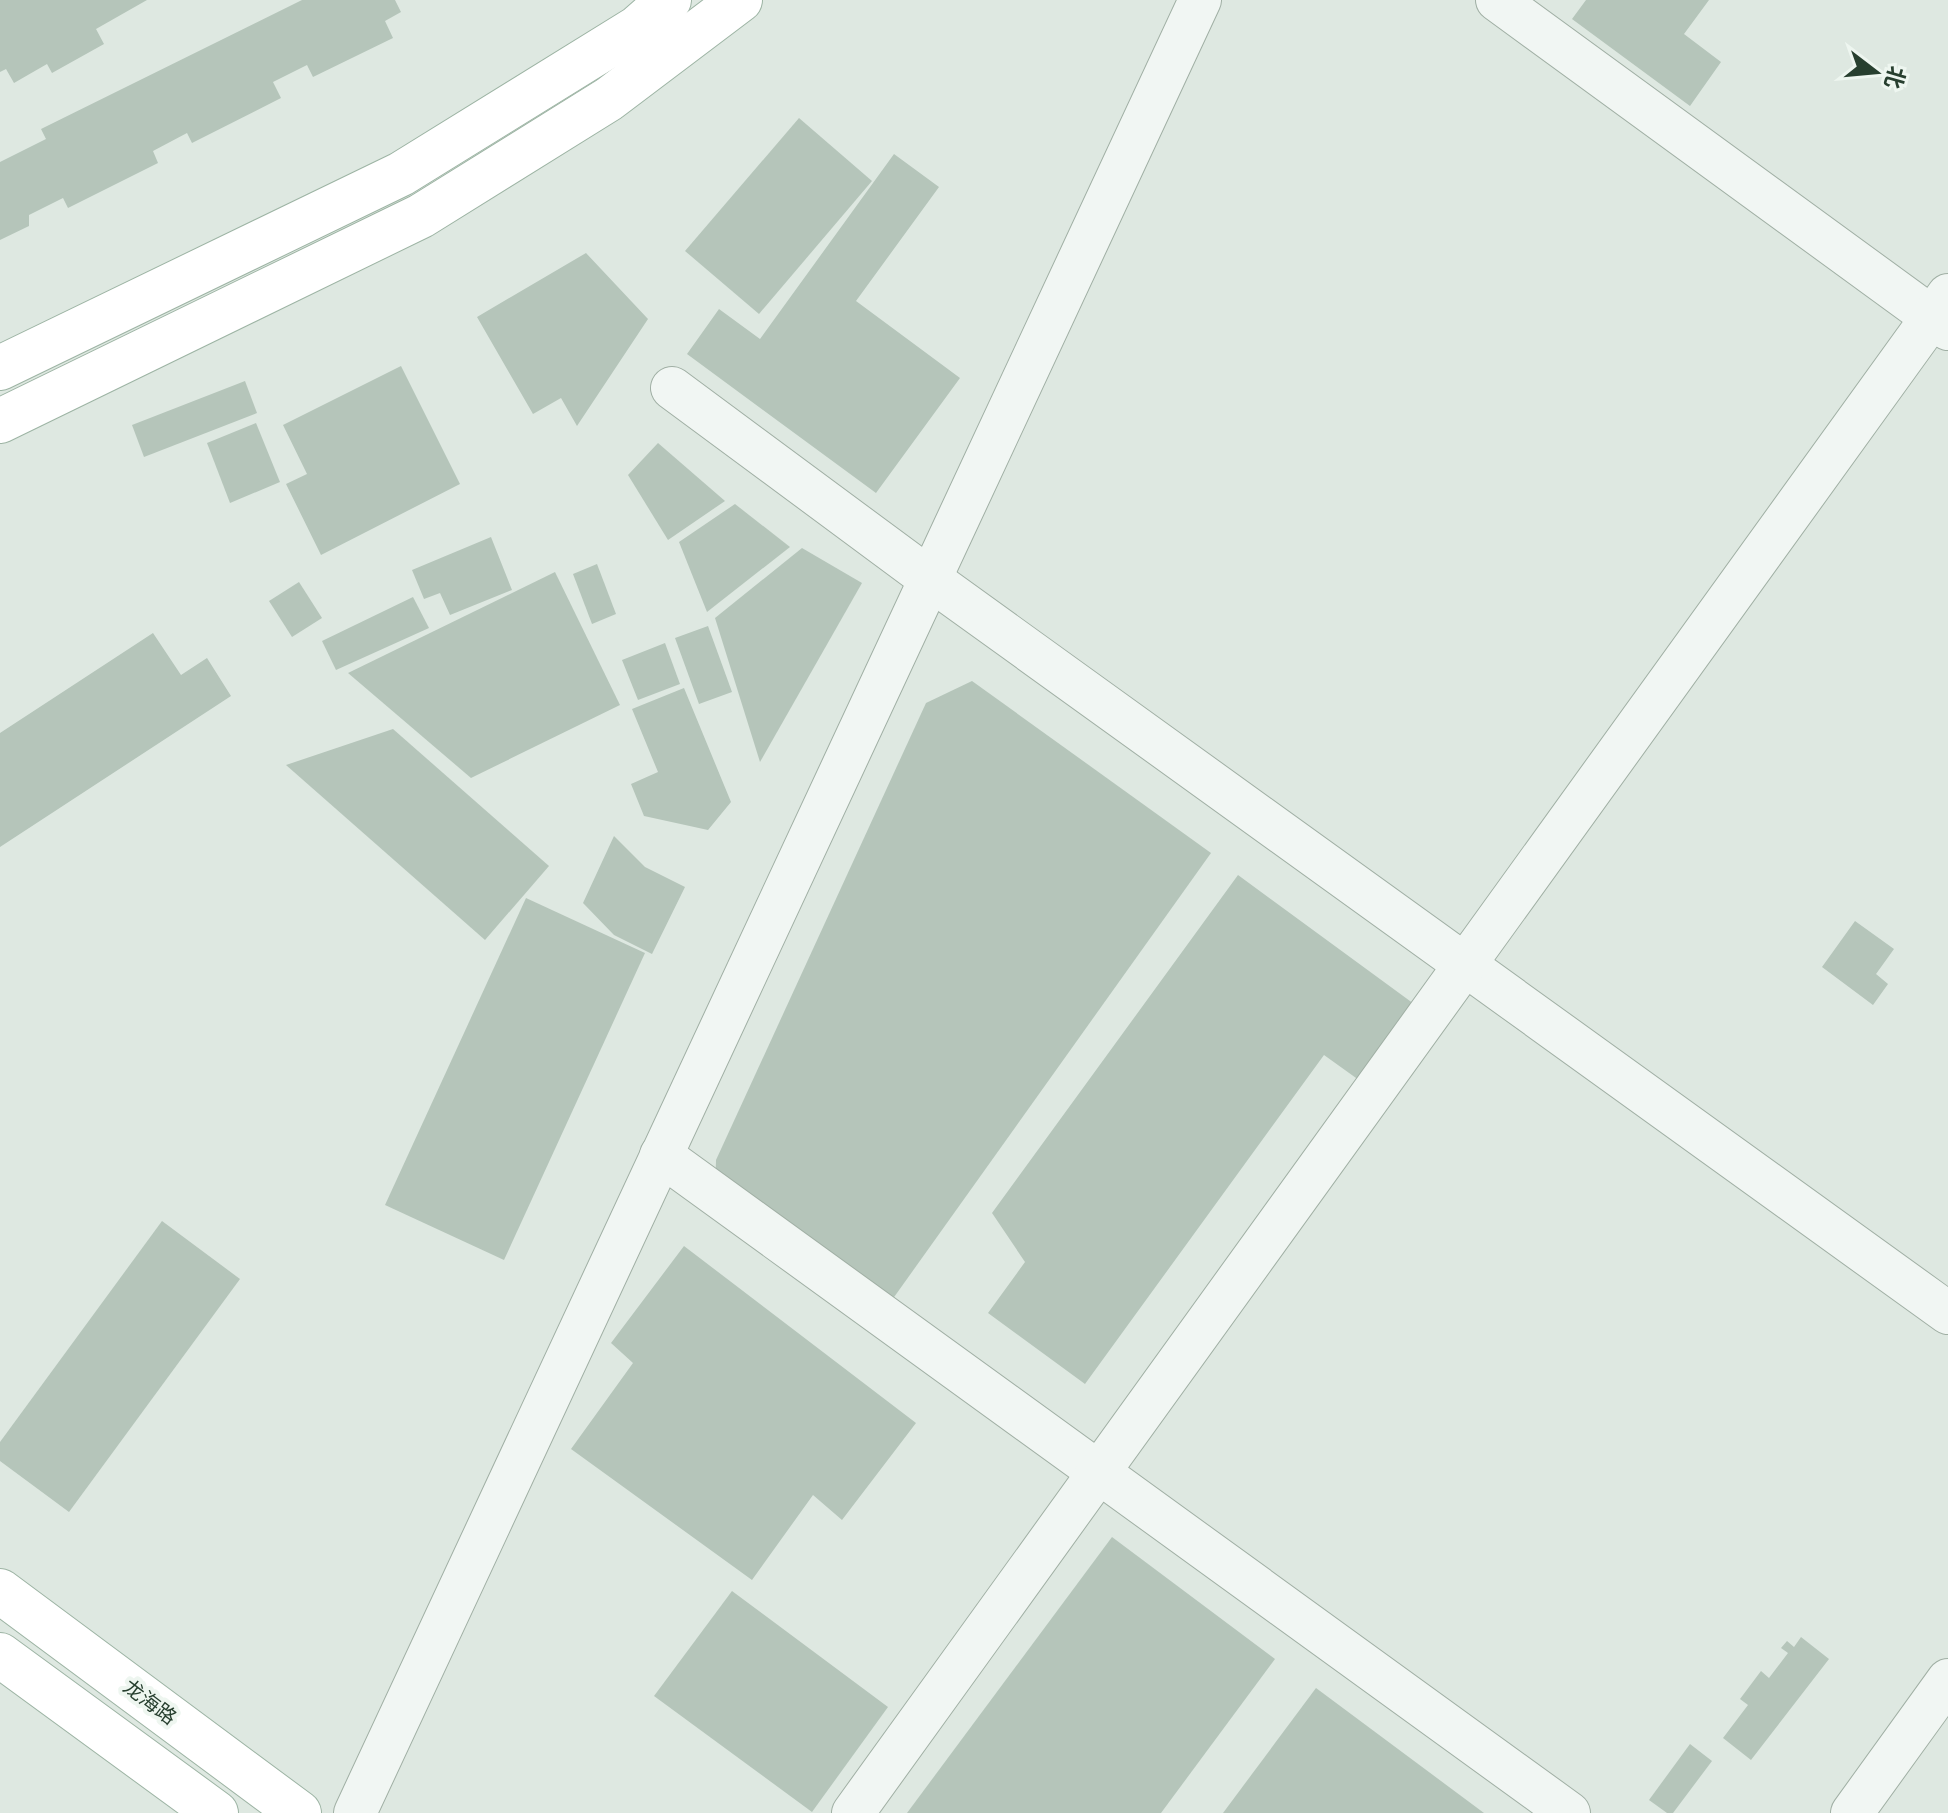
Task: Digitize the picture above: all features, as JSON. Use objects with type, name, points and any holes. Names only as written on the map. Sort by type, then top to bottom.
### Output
[{"type":"main road","points":[[0,368],[401,174],[637,28],[669,0]]},
{"type":"main road","points":[[0,421],[421,216],[609,99],[740,0]]},
{"type":"main road","name":"龙海路","points":[[0,1591],[299,1813]]},
{"type":"main road","points":[[0,1655],[216,1813]]},
{"type":"street","points":[[355,1813],[1200,0]]},
{"type":"street","points":[[853,1813],[1466,963],[1943,314],[1497,0]]},
{"type":"street","points":[[672,388],[930,579],[1948,1313]]},
{"type":"street","points":[[661,1155],[1569,1813]]},
{"type":"street","points":[[1852,1813],[1948,1680]]},
{"type":"building","points":[[0,0],[147,0],[96,29],[104,44],[52,73],[47,64],[14,83],[6,69],[0,72]]},
{"type":"building","points":[[302,0],[395,0],[401,12],[385,21],[393,38],[313,77],[307,65],[273,82],[281,98],[192,143],[187,133],[153,151],[158,163],[68,208],[63,198],[29,215],[29,226],[0,240],[0,162],[46,139],[41,129]]},
{"type":"building","points":[[1586,0],[1709,0],[1684,34],[1721,62],[1690,106],[1572,19]]},
{"type":"building","points":[[799,118],[872,181],[759,314],[685,251]]},
{"type":"building","points":[[894,154],[939,187],[856,301],[960,378],[876,493],[687,354],[719,309],[760,339]]},
{"type":"building","points":[[586,253],[648,319],[577,426],[561,398],[533,414],[477,317]]},
{"type":"building","points":[[401,366],[460,484],[321,555],[286,484],[307,474],[283,425]]},
{"type":"building","points":[[245,381],[257,413],[144,457],[132,425]]},
{"type":"building","points":[[256,423],[280,482],[230,503],[207,443]]},
{"type":"building","points":[[658,443],[725,501],[668,540],[628,475]]},
{"type":"building","points":[[735,504],[790,547],[707,612],[679,542]]},
{"type":"building","points":[[491,537],[512,590],[450,615],[440,593],[424,599],[412,570]]},
{"type":"building","points":[[802,548],[862,583],[760,762],[715,618]]},
{"type":"building","points":[[597,564],[616,614],[592,624],[573,574]]},
{"type":"building","points":[[555,572],[620,705],[471,778],[348,673]]},
{"type":"building","points":[[299,582],[322,618],[292,637],[269,601]]},
{"type":"building","points":[[413,597],[429,628],[336,670],[322,641]]},
{"type":"building","points":[[708,626],[732,692],[699,704],[675,638]]},
{"type":"building","points":[[153,633],[181,675],[207,658],[231,696],[0,847],[0,733]]},
{"type":"building","points":[[665,643],[680,684],[638,700],[622,660]]},
{"type":"building","points":[[972,681],[1211,853],[882,1314],[715,1194],[716,1160],[926,703]]},
{"type":"building","points":[[684,688],[731,802],[708,830],[644,816],[631,784],[658,772],[632,709]]},
{"type":"building","points":[[393,729],[549,866],[485,940],[286,765]]},
{"type":"building","points":[[614,836],[645,867],[685,887],[652,954],[614,935],[583,903]]},
{"type":"building","points":[[1238,875],[1425,1012],[1370,1088],[1324,1055],[1085,1384],[988,1313],[1025,1262],[992,1213]]},
{"type":"building","points":[[526,898],[645,953],[504,1260],[385,1205]]},
{"type":"building","points":[[1855,921],[1894,949],[1876,974],[1888,984],[1873,1005],[1822,967]]},
{"type":"building","points":[[162,1221],[240,1279],[69,1512],[0,1461],[0,1442]]},
{"type":"building","points":[[684,1246],[916,1423],[842,1520],[813,1495],[752,1580],[571,1449],[633,1363],[611,1343]]},
{"type":"building","points":[[1112,1537],[1275,1659],[1161,1813],[907,1813]]},
{"type":"building","points":[[732,1591],[888,1707],[812,1812],[654,1696]]},
{"type":"building","points":[[1801,1637],[1829,1659],[1751,1760],[1723,1738],[1748,1705],[1740,1699],[1761,1671],[1769,1678],[1788,1653],[1781,1648],[1787,1641],[1794,1647]]},
{"type":"building","points":[[1316,1688],[1484,1813],[1223,1813]]},
{"type":"building","points":[[1690,1744],[1712,1761],[1673,1813],[1667,1813],[1649,1800]]}]
